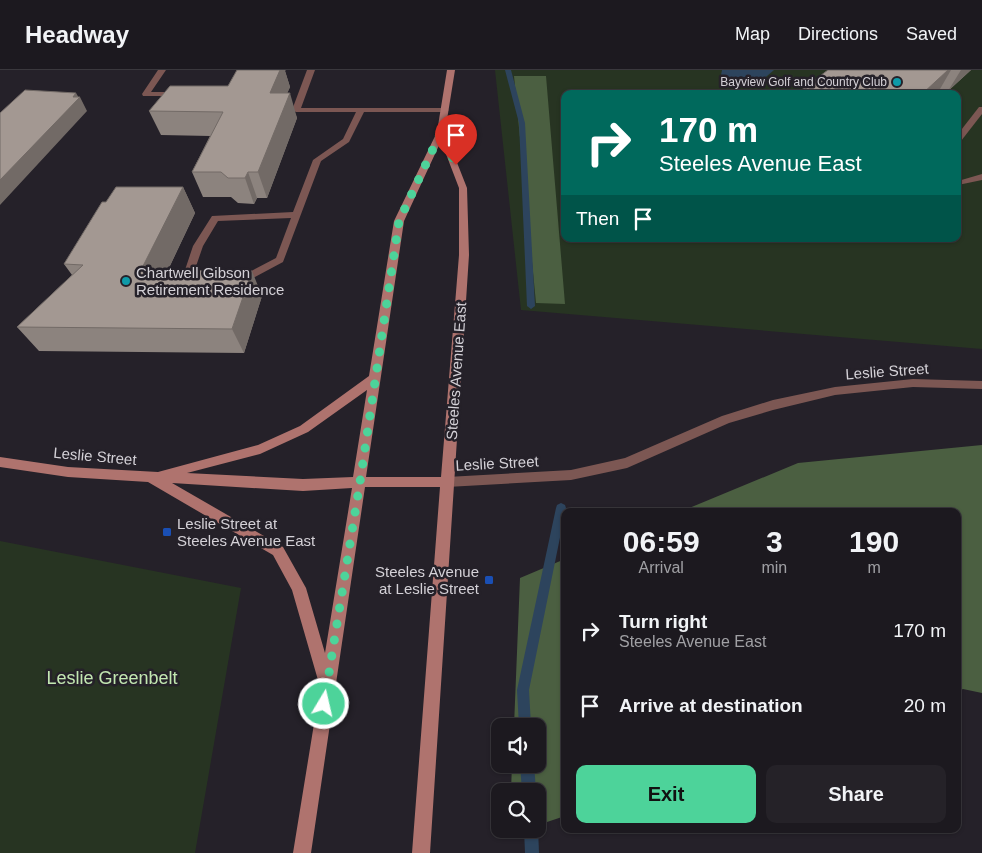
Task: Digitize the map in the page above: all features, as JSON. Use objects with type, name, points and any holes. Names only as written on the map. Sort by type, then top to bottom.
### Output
[{"type":"main road","points":[[302,853],[399,221],[441,132],[452,70]]},
{"type":"main road","name":"Steeles Avenue East","points":[[421,853],[426,762],[464,255],[465,214],[463,188],[441,132]]},
{"type":"main road","points":[[151,477],[260,449],[304,429],[374,379]]},
{"type":"main road","name":"Leslie Street","points":[[0,462],[68,472],[303,485],[360,482],[447,482]]},
{"type":"main road","points":[[151,477],[278,551],[299,588],[327,686]]},
{"type":"street","points":[[162,70],[146,94],[191,94]]},
{"type":"street","points":[[311,70],[296,110],[445,110]]},
{"type":"street","points":[[961,135],[982,109]]},
{"type":"street","points":[[226,284],[241,281],[280,260],[317,160],[346,140],[361,110]]},
{"type":"street","points":[[961,182],[982,177]]},
{"type":"street","points":[[211,287],[188,276],[198,246],[215,218],[296,216]]},
{"type":"street","name":"Leslie Street","points":[[447,482],[571,475],[627,463],[726,419],[773,405],[834,391],[913,383],[982,385]]},
{"type":"green space","name":"Bayview Golf and Country Club","points":[[495,70],[982,70],[982,349],[521,310]]},
{"type":"green space","points":[[514,76],[546,76],[565,304],[536,303]]},
{"type":"green space","points":[[982,445],[982,693],[961,690],[961,508],[689,508],[798,463]]},
{"type":"green space","name":"Leslie Greenbelt","points":[[0,541],[241,588],[195,853],[0,853]]},
{"type":"green space","points":[[561,561],[561,817],[546,822],[546,783],[511,783],[512,773],[546,773],[546,718],[514,718],[520,578]]},
{"type":"water","points":[[722,70],[774,70],[754,87],[719,85]]},
{"type":"building","points":[[237,70],[280,70],[270,93],[290,93],[258,172],[248,172],[245,178],[228,178],[221,172],[192,172],[223,112],[149,111],[170,86],[228,86]]},
{"type":"building","name":"Bayview Golf and Country Club","points":[[828,70],[948,70],[926,90],[801,90]]},
{"type":"building","points":[[25,90],[76,93],[73,97],[80,97],[0,180],[0,113]]},
{"type":"building","points":[[116,187],[183,187],[141,270],[252,271],[232,329],[17,327],[83,265],[64,264],[102,202],[106,202]]},
{"type":"waterway","points":[[508,70],[522,123],[531,306]]},
{"type":"waterway","points":[[525,718],[523,690],[561,508]]},
{"type":"waterway","points":[[528,773],[528,783]]},
{"type":"waterway","points":[[531,838],[532,853]]},
{"type":"place","name":"Bayview Golf and Country Club","points":[[897,82]]},
{"type":"place","name":"Chartwell Gibson Retirement Residence","points":[[126,281]]},
{"type":"place","name":"Leslie Street at Steeles Avenue East","points":[[167,532]]},
{"type":"place","name":"Steeles Avenue at Leslie Street","points":[[489,580]]},
{"type":"route","points":[[324,704],[360,482],[399,221],[441,132],[456,165]]}]
